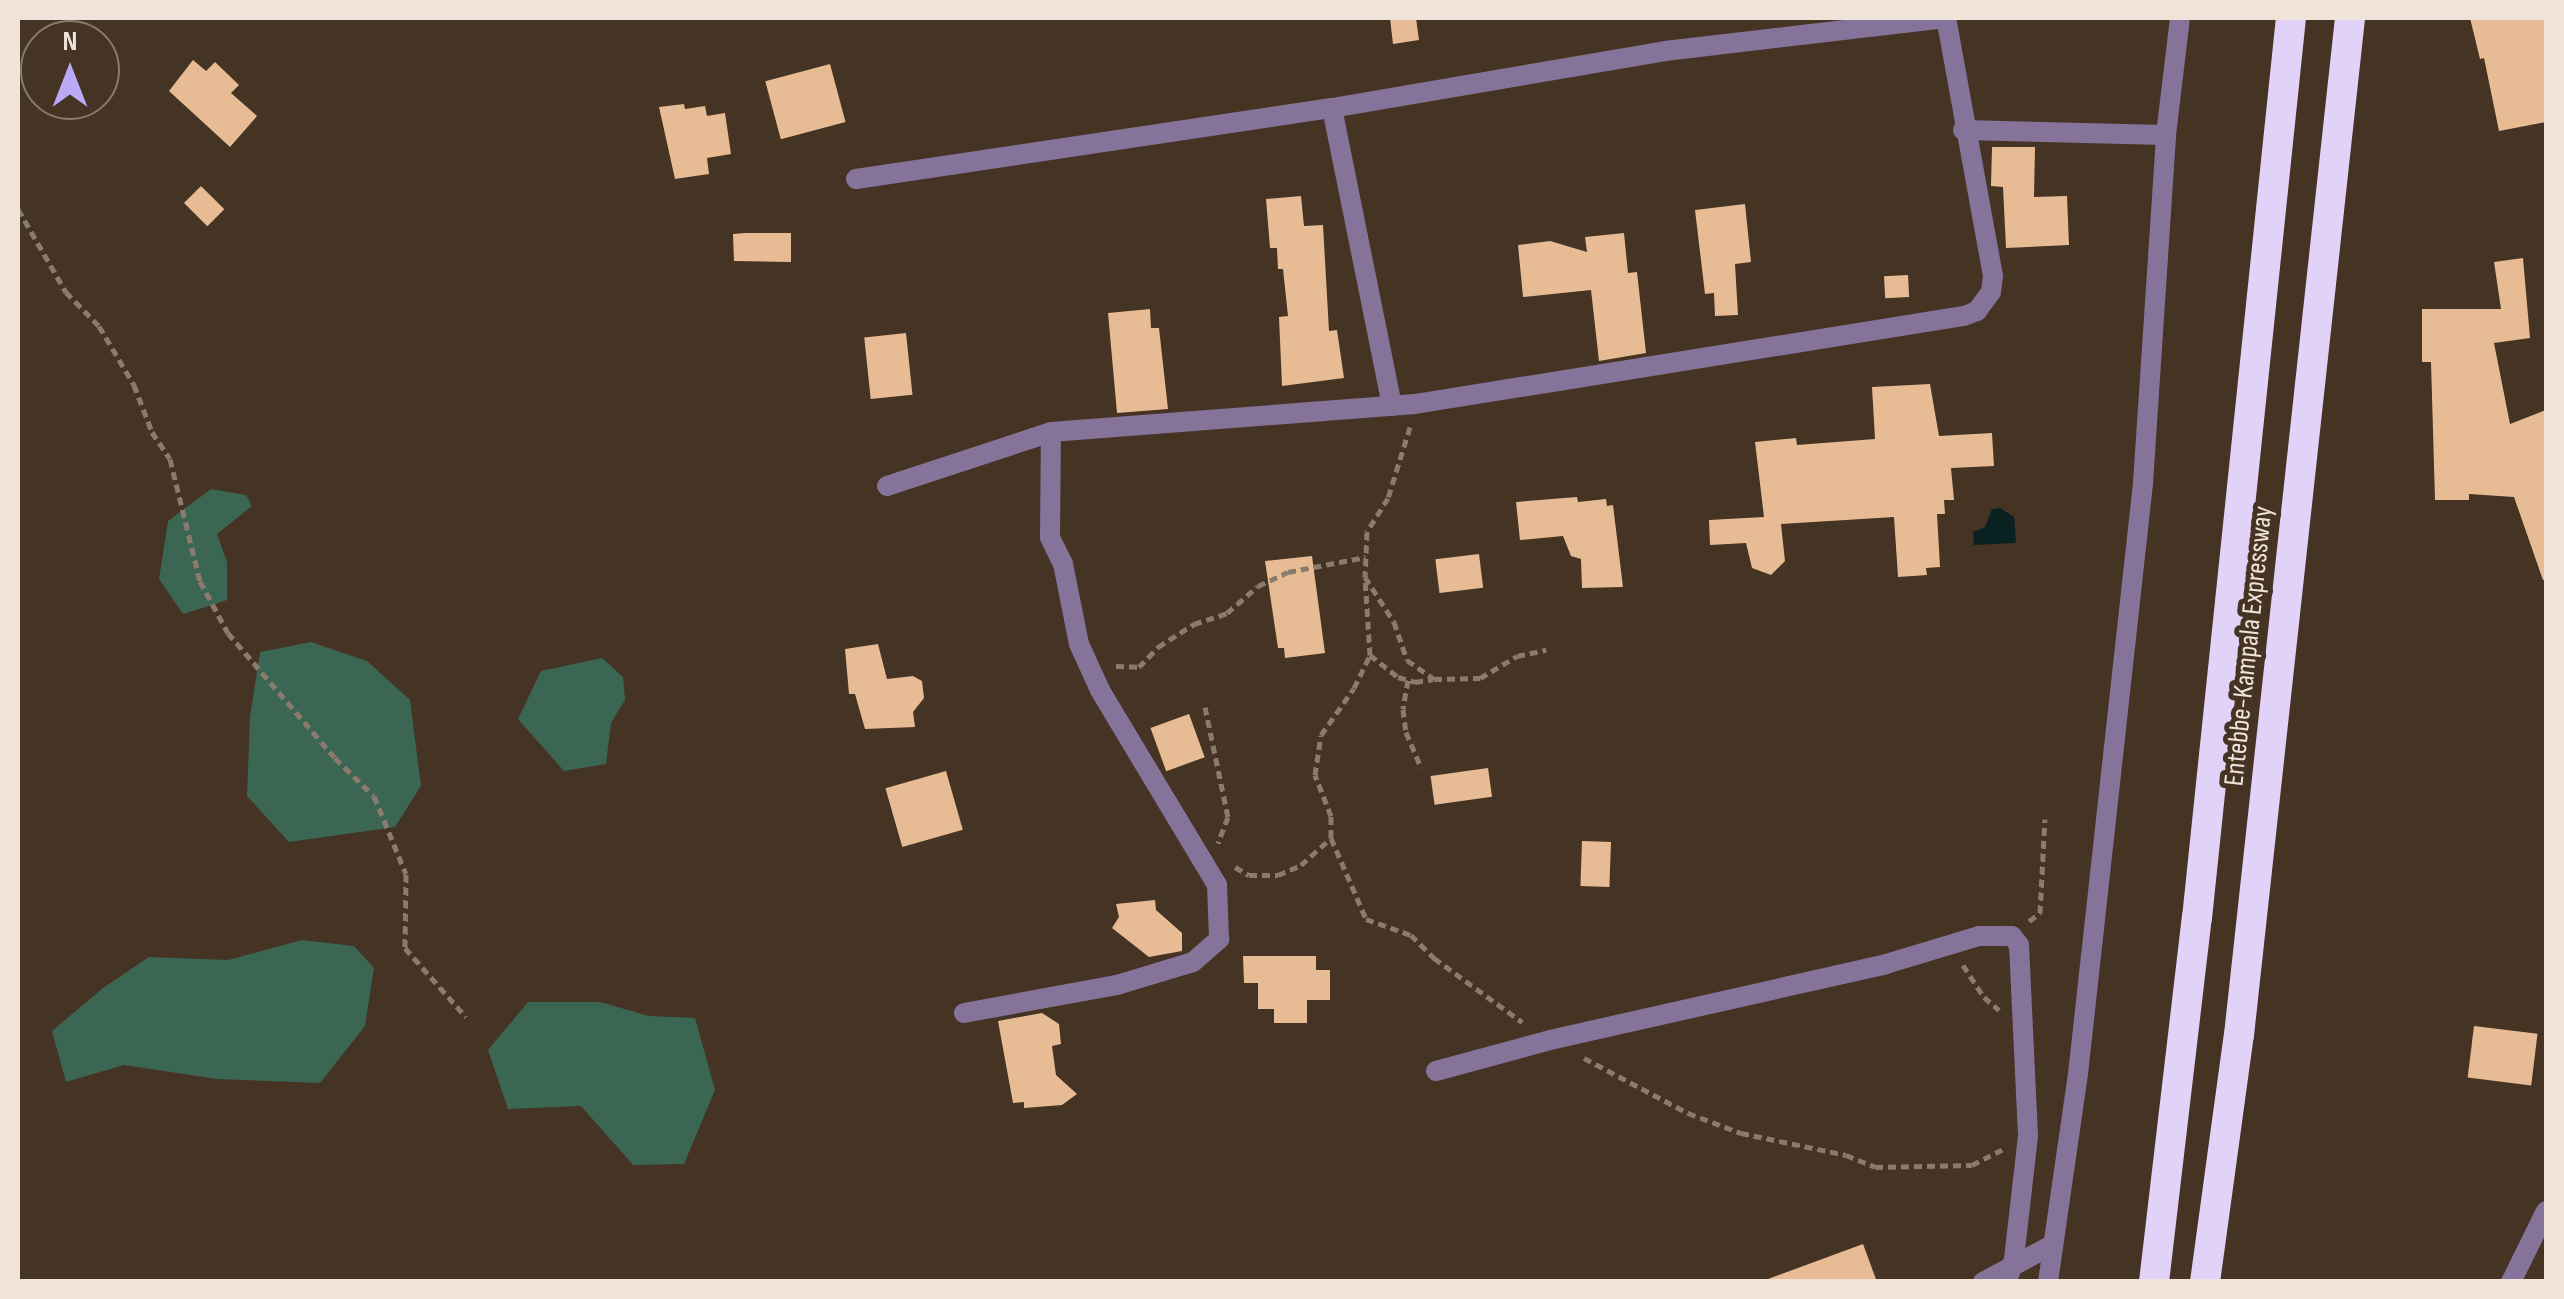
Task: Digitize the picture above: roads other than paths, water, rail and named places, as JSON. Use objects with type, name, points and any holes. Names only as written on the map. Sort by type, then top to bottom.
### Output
[{"type":"highway","name":"Entebbe-Kampala Expressway","points":[[2154,1282],[2198,918],[2291,18]]},
{"type":"highway","name":"Entebbe-Kampala Expressway","points":[[2205,1282],[2239,1035],[2350,18]]},
{"type":"street","points":[[856,179],[1332,108],[1665,51],[1946,18],[1963,130],[1993,276],[1991,292],[1977,311],[1964,316],[1415,404],[1050,432],[887,486]]},
{"type":"street","points":[[2048,1282],[2050,1246],[2078,1074],[2143,483],[2166,135],[2180,18]]},
{"type":"street","points":[[1332,108],[1392,406]]},
{"type":"street","points":[[1963,130],[2166,135]]},
{"type":"street","points":[[964,1013],[1117,985],[1193,962],[1218,939],[1220,909],[1216,885],[1100,690],[1079,644],[1062,564],[1050,537],[1050,432]]},
{"type":"street","points":[[1436,1071],[1550,1040],[1886,964],[1979,936],[2012,936],[2019,946],[2028,1136],[2009,1276]]},
{"type":"street","points":[[2510,1282],[2546,1211]]},
{"type":"street","points":[[1983,1282],[2009,1276],[2050,1246]]},
{"type":"water","points":[[2000,508],[2014,517],[2016,543],[1974,545],[1973,532],[1985,527],[1992,509]]}]
